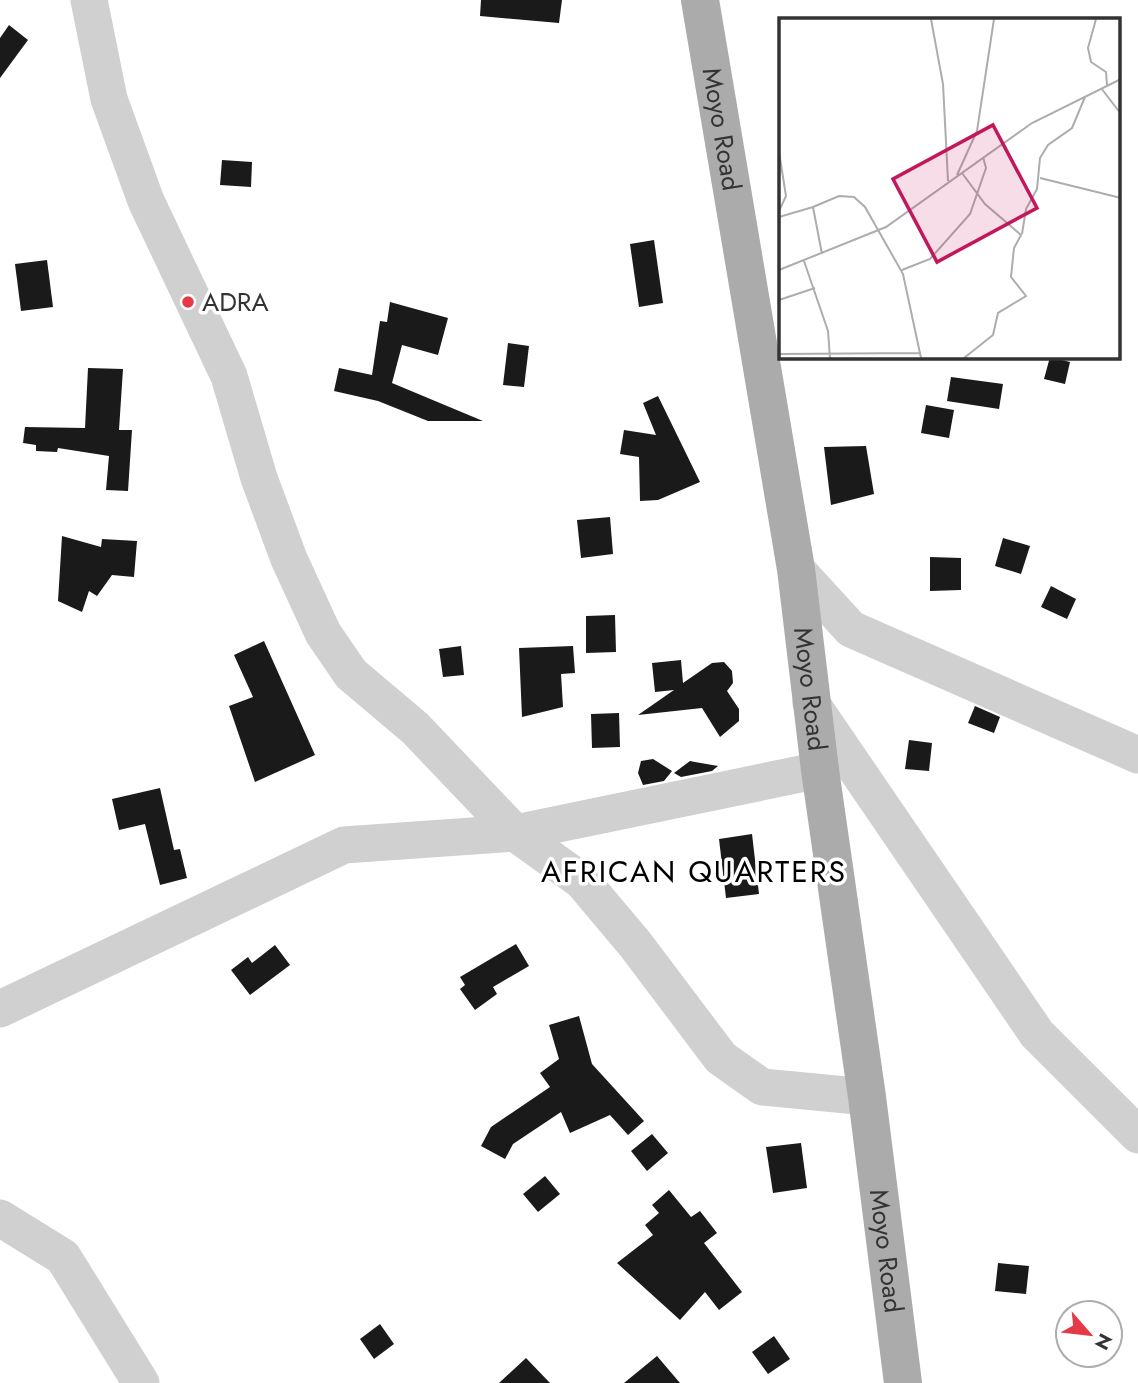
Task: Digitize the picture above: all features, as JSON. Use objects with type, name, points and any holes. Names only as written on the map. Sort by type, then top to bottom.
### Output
[{"type":"main road","name":"Moyo Road","points":[[700,0],[796,569],[811,704],[867,1097],[903,1383]]},
{"type":"street","points":[[89,0],[109,99],[146,201],[229,376],[263,490],[289,559],[323,633],[351,674],[415,728],[515,833],[582,881],[635,943],[722,1058],[762,1087],[867,1097]]},
{"type":"street","points":[[796,569],[851,629],[1138,755]]},
{"type":"street","points":[[811,704],[1037,1034],[1138,1135]]},
{"type":"street","points":[[0,1009],[344,845],[515,833],[820,771]]},
{"type":"street","points":[[0,1218],[62,1257],[141,1383]]},
{"type":"building","points":[[481,0],[562,0],[559,23],[480,16]]},
{"type":"building","points":[[9,25],[28,40],[0,78],[0,38]]},
{"type":"building","points":[[222,160],[252,162],[251,187],[220,185]]},
{"type":"building","points":[[654,240],[663,303],[639,307],[630,244]]},
{"type":"building","points":[[47,260],[53,307],[21,311],[15,264]]},
{"type":"building","points":[[390,302],[448,318],[438,355],[402,345],[392,383],[483,421],[428,421],[378,401],[334,391],[339,368],[372,375],[380,321],[387,322]]},
{"type":"building","points":[[508,343],[529,346],[524,387],[503,385]]},
{"type":"building","points":[[1049,359],[1070,362],[1065,384],[1044,379]]},
{"type":"building","points":[[88,368],[123,369],[119,430],[132,430],[128,491],[106,490],[109,456],[58,448],[57,452],[36,451],[36,445],[23,443],[25,427],[85,428]]},
{"type":"building","points":[[951,377],[1003,384],[999,409],[947,401]]},
{"type":"building","points":[[658,396],[700,482],[658,500],[640,501],[639,457],[620,454],[624,430],[656,435],[643,403]]},
{"type":"building","points":[[926,405],[954,410],[949,438],[921,433]]},
{"type":"building","points":[[866,446],[874,494],[831,505],[824,447]]},
{"type":"building","points":[[610,517],[613,554],[581,558],[577,520]]},
{"type":"building","points":[[62,536],[101,547],[102,539],[137,541],[134,577],[112,575],[97,596],[89,591],[82,612],[58,601]]},
{"type":"building","points":[[1003,538],[1030,546],[1021,574],[995,566]]},
{"type":"building","points":[[930,557],[961,558],[961,590],[930,591]]},
{"type":"building","points":[[1051,586],[1076,599],[1067,619],[1041,607]]},
{"type":"building","points":[[615,615],[616,652],[586,653],[586,616]]},
{"type":"building","points":[[264,641],[315,755],[255,782],[229,706],[253,697],[234,655]]},
{"type":"building","points":[[461,646],[464,675],[443,677],[439,649]]},
{"type":"building","points":[[573,646],[575,673],[561,674],[563,707],[522,717],[519,648]]},
{"type":"building","points":[[681,660],[683,683],[712,663],[724,662],[732,671],[733,683],[727,691],[739,709],[739,721],[720,737],[702,708],[638,715],[674,690],[655,692],[652,663]]},
{"type":"building","points":[[975,706],[1000,717],[994,733],[968,723]]},
{"type":"building","points":[[619,713],[620,747],[592,748],[591,714]]},
{"type":"building","points":[[909,740],[932,743],[929,771],[905,769]]},
{"type":"building","points":[[653,759],[672,771],[664,781],[643,785],[638,773],[641,761]]},
{"type":"building","points":[[690,761],[718,766],[712,771],[681,777],[674,773]]},
{"type":"building","points":[[160,788],[174,850],[180,849],[187,878],[160,885],[145,824],[119,830],[112,799]]},
{"type":"building","points":[[752,834],[759,894],[726,898],[719,839]]},
{"type":"building","points":[[516,944],[529,966],[493,987],[497,994],[475,1010],[460,989],[465,985],[460,977]]},
{"type":"building","points":[[275,945],[290,965],[250,995],[231,970],[248,957],[252,963]]},
{"type":"building","points":[[579,1016],[592,1064],[644,1121],[628,1135],[610,1115],[570,1133],[561,1112],[513,1144],[505,1159],[481,1146],[491,1127],[550,1087],[540,1073],[559,1059],[549,1025]]},
{"type":"building","points":[[652,1134],[668,1153],[647,1171],[631,1151]]},
{"type":"building","points":[[801,1143],[807,1188],[773,1193],[766,1147]]},
{"type":"building","points":[[545,1176],[560,1194],[538,1212],[523,1194]]},
{"type":"building","points":[[669,1190],[691,1217],[700,1211],[717,1233],[704,1243],[742,1292],[719,1310],[705,1292],[680,1320],[617,1263],[653,1235],[645,1225],[659,1213],[652,1205]]},
{"type":"building","points":[[998,1263],[1029,1266],[1026,1294],[995,1291]]},
{"type":"building","points":[[380,1324],[394,1344],[374,1359],[360,1339]]},
{"type":"building","points":[[774,1336],[790,1359],[768,1374],[752,1352]]},
{"type":"building","points":[[657,1356],[680,1383],[624,1383]]},
{"type":"building","points":[[526,1358],[550,1383],[499,1383]]},
{"type":"place","name":"ADRA","points":[[188,302]]},
{"type":"district","name":"AFRICAN QUARTERS","points":[[694,871]]}]
